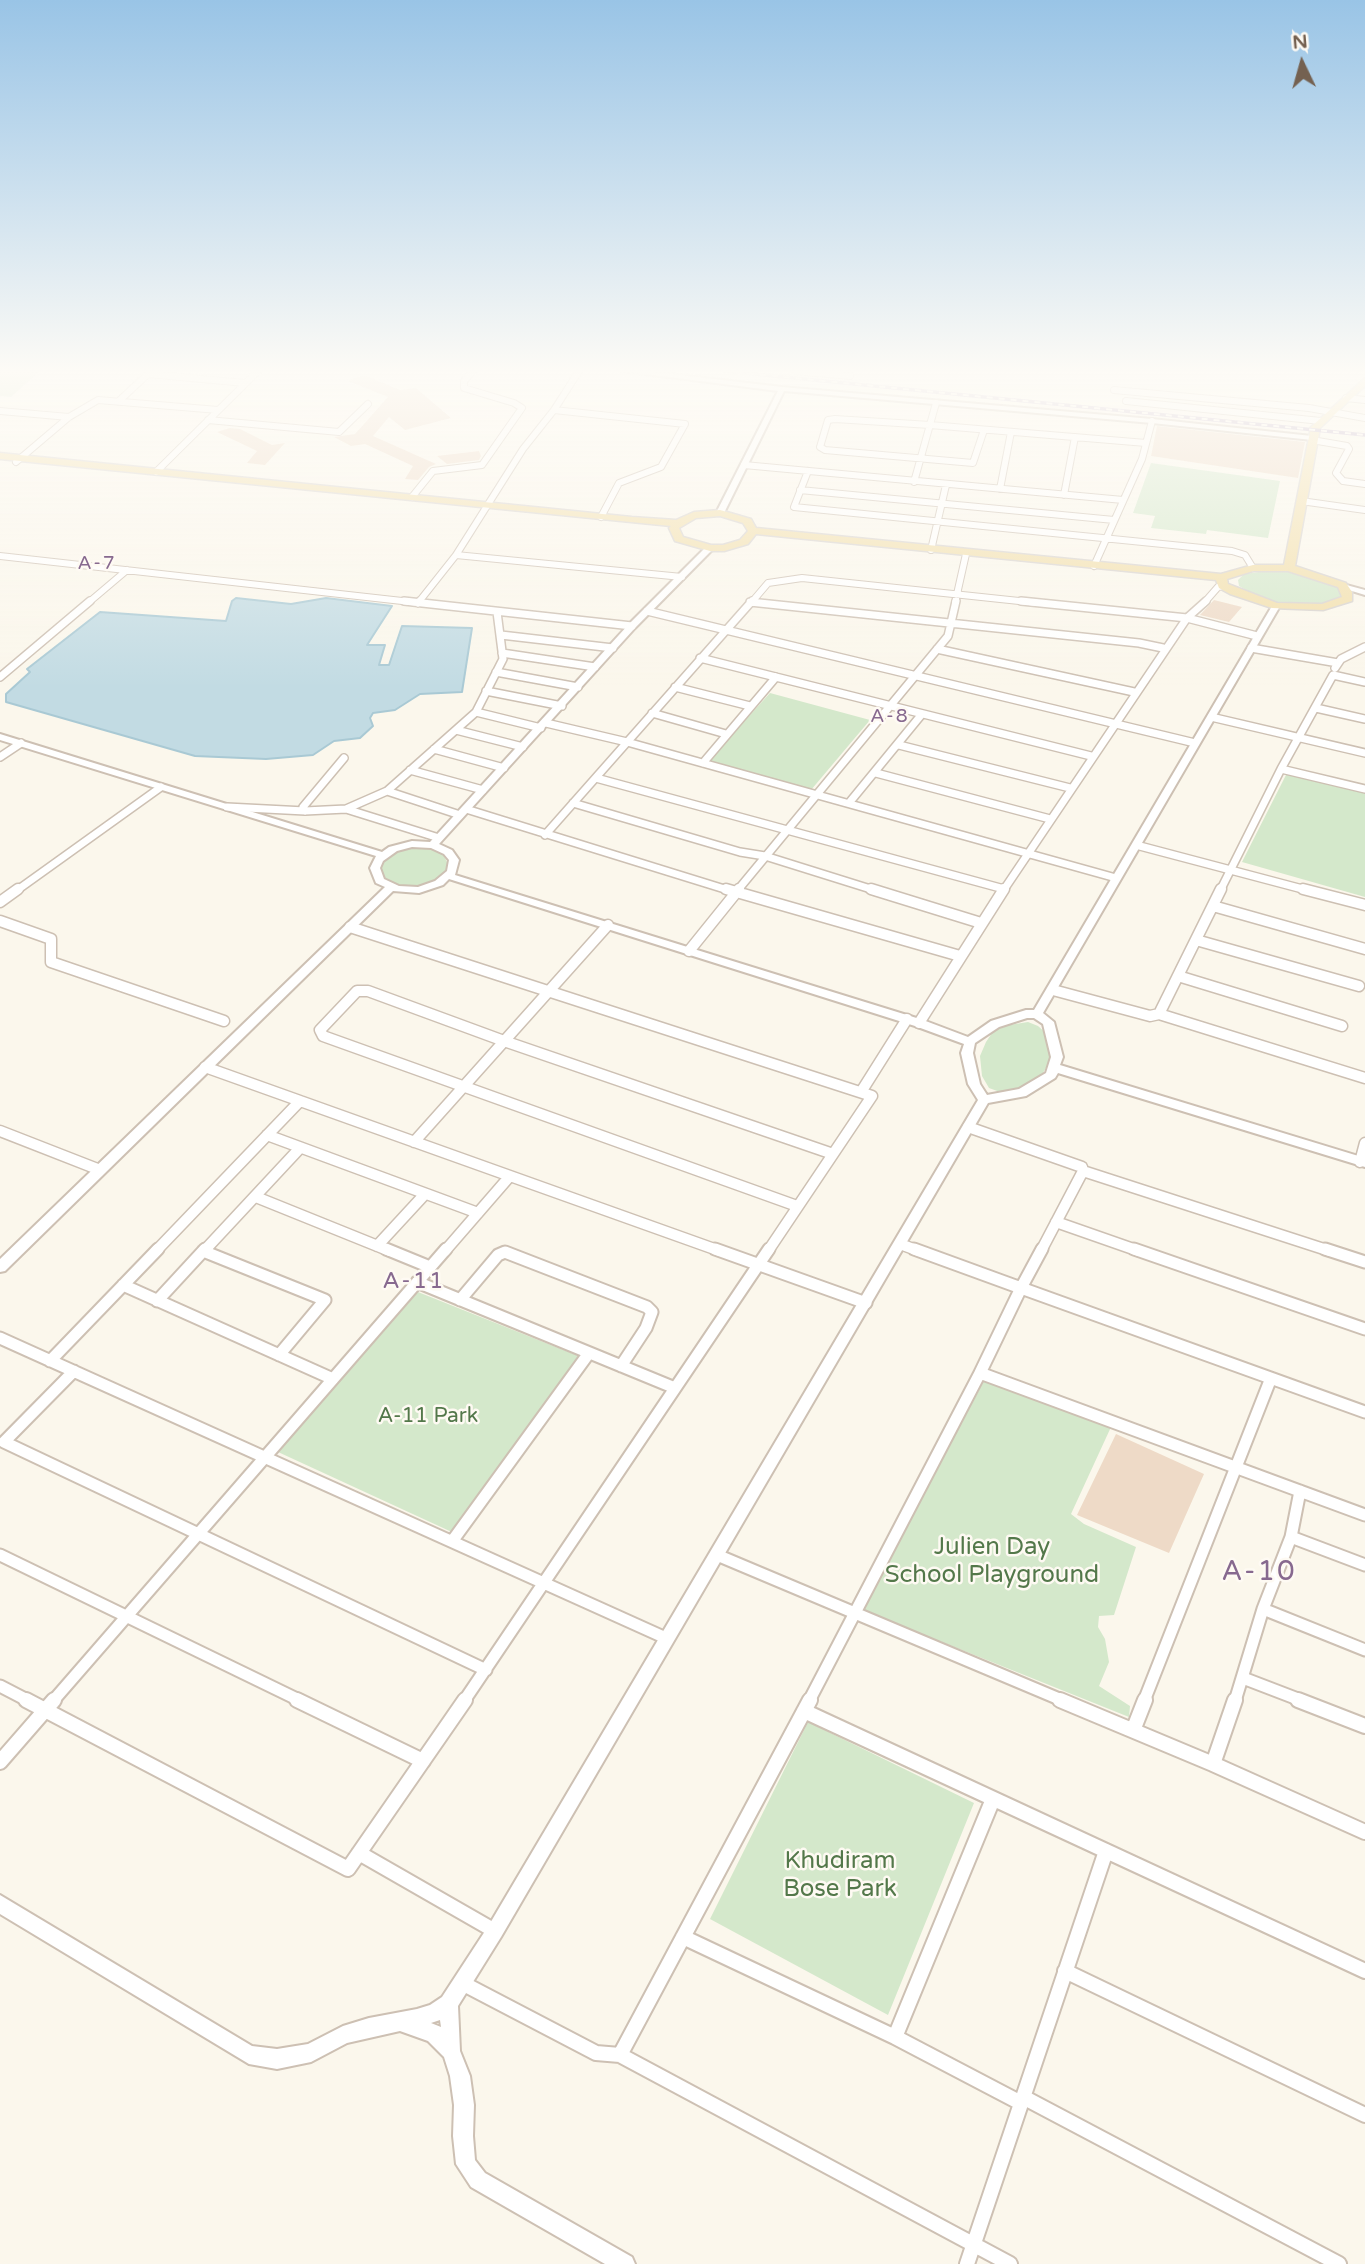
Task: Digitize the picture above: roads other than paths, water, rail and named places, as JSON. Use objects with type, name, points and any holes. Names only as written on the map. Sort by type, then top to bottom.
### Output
[{"type":"main road","points":[[184,477],[676,526],[694,515],[720,513],[747,521],[752,534]]},
{"type":"main road","points":[[204,477],[676,526]]},
{"type":"main road","points":[[1289,568],[1305,477]]},
{"type":"main road","points":[[676,526],[679,539],[710,548],[735,546],[752,534],[1094,566],[1222,582],[1248,599],[1276,606],[1323,607],[1348,599],[1342,585],[1289,568],[1253,568],[1222,582],[752,534]]},
{"type":"street","points":[[412,497],[428,477]]},
{"type":"street","points":[[418,603],[456,555],[505,477]]},
{"type":"street","points":[[601,517],[619,483],[636,477]]},
{"type":"street","points":[[720,513],[738,477]]},
{"type":"street","points":[[806,477],[794,507],[1239,552],[1245,555],[1253,568]]},
{"type":"street","points":[[862,477],[1123,500]]},
{"type":"street","points":[[914,482],[916,477]]},
{"type":"street","points":[[1000,489],[1002,477]]},
{"type":"street","points":[[1064,495],[1067,477]]},
{"type":"street","points":[[1094,566],[1134,477]]},
{"type":"street","points":[[1339,477],[1343,481],[1365,484]]},
{"type":"street","points":[[931,550],[946,485]]},
{"type":"street","points":[[800,490],[1114,520]]},
{"type":"street","points":[[1301,501],[1365,510]]},
{"type":"street","points":[[346,809],[436,841],[454,860],[454,868],[449,876],[439,883],[419,890],[391,887],[380,881],[375,873],[376,864],[382,855],[405,845],[436,841],[544,726],[632,626],[710,548]]},
{"type":"street","points":[[456,555],[682,577]]},
{"type":"street","points":[[0,556],[632,626]]},
{"type":"street","points":[[689,951],[814,794],[948,636],[966,556]]},
{"type":"street","points":[[0,677],[127,570]]},
{"type":"street","points":[[545,835],[768,583],[802,578],[1187,618],[1256,636]]},
{"type":"street","points":[[919,1023],[981,923],[1163,649],[1187,618],[1192,617],[1222,582]]},
{"type":"street","points":[[1342,585],[1365,595]]},
{"type":"street","points":[[1348,599],[1365,595]]},
{"type":"street","points":[[750,602],[1139,643],[1163,649]]},
{"type":"street","points":[[1037,1014],[1276,606]]},
{"type":"street","points":[[647,611],[726,628],[1195,744]]},
{"type":"street","points":[[227,807],[305,811],[346,809],[387,791],[476,712],[503,659],[498,612]]},
{"type":"street","points":[[501,635],[613,648]]},
{"type":"street","points":[[1159,1014],[1281,769],[1338,663],[1365,647]]},
{"type":"street","points":[[1251,648],[1338,663]]},
{"type":"street","points":[[937,649],[1134,692]]},
{"type":"street","points":[[502,653],[596,667]]},
{"type":"street","points":[[700,658],[1091,756]]},
{"type":"street","points":[[0,664],[13,667]]},
{"type":"street","points":[[496,672],[578,687]]},
{"type":"street","points":[[1333,675],[1365,682]]},
{"type":"street","points":[[703,763],[776,677]]},
{"type":"street","points":[[675,687],[750,706]]},
{"type":"street","points":[[486,691],[562,706]]},
{"type":"street","points":[[1316,708],[1365,719]]},
{"type":"street","points":[[476,712],[627,742],[1116,878]]},
{"type":"street","points":[[652,713],[726,734]]},
{"type":"street","points":[[849,803],[922,714]]},
{"type":"street","points":[[1211,717],[1365,753]]},
{"type":"street","points":[[456,730],[523,747]]},
{"type":"street","points":[[0,737],[382,855]]},
{"type":"street","points":[[0,757],[21,743]]},
{"type":"street","points":[[899,745],[1070,788]]},
{"type":"street","points":[[434,749],[504,768]]},
{"type":"street","points":[[305,811],[303,807],[344,758]]},
{"type":"street","points":[[1281,769],[1365,789]]},
{"type":"street","points":[[410,770],[484,790]]},
{"type":"street","points":[[876,773],[1050,819]]},
{"type":"street","points":[[596,778],[788,828],[1004,889]]},
{"type":"street","points":[[0,902],[161,787]]},
{"type":"street","points":[[387,791],[960,956]]},
{"type":"street","points":[[573,803],[740,852],[765,856],[981,923]]},
{"type":"street","points":[[1136,845],[1365,905]]},
{"type":"street","points":[[449,876],[907,1019],[970,1042]]},
{"type":"street","points":[[0,1267],[391,887]]},
{"type":"street","points":[[1213,906],[1365,949]]},
{"type":"street","points":[[0,921],[51,939],[51,962],[224,1021]]},
{"type":"street","points":[[414,1142],[608,925]]},
{"type":"street","points":[[0,1686],[348,1869],[545,1584],[872,1096],[350,927]]},
{"type":"street","points":[[1196,940],[1359,986]]},
{"type":"street","points":[[1178,975],[1342,1026]]},
{"type":"street","points":[[1053,990],[1150,1016],[1159,1014],[1365,1078]]},
{"type":"street","points":[[797,1206],[323,1036],[320,1030],[357,991],[368,991],[504,1041],[833,1154]]},
{"type":"street","points":[[0,1904],[249,2055],[277,2059],[311,2053],[343,2035],[434,2013],[449,2004],[668,1639],[984,1100],[1022,1093],[1051,1075],[1057,1057],[1054,1038],[1048,1022],[1037,1014],[1026,1013],[995,1024],[970,1042],[967,1053],[974,1084],[984,1100]]},
{"type":"street","points":[[861,1093],[907,1019]]},
{"type":"street","points":[[205,1067],[866,1303]]},
{"type":"street","points":[[1054,1067],[1362,1162],[1365,1143]]},
{"type":"street","points":[[50,1360],[300,1101]]},
{"type":"street","points":[[968,1127],[1082,1167],[1083,1171],[1365,1262]]},
{"type":"street","points":[[0,1131],[100,1170]]},
{"type":"street","points":[[267,1135],[478,1213]]},
{"type":"street","points":[[157,1301],[300,1148]]},
{"type":"street","points":[[620,2055],[804,1711],[1083,1171]]},
{"type":"street","points":[[0,1762],[510,1176]]},
{"type":"street","points":[[377,1246],[425,1194]]},
{"type":"street","points":[[256,1197],[430,1267]]},
{"type":"street","points":[[1056,1222],[1365,1329]]},
{"type":"street","points":[[900,1244],[1365,1412]]},
{"type":"street","points":[[203,1251],[325,1300],[279,1355]]},
{"type":"street","points":[[460,1300],[498,1255],[505,1252],[647,1307],[652,1312],[646,1328],[621,1366]]},
{"type":"street","points":[[417,1282],[675,1388]]},
{"type":"street","points":[[123,1285],[333,1379]]},
{"type":"street","points":[[0,1338],[668,1639]]},
{"type":"street","points":[[453,1540],[589,1353]]},
{"type":"street","points":[[74,1371],[2,1444],[486,1670]]},
{"type":"street","points":[[980,1373],[1365,1515]]},
{"type":"street","points":[[1134,1728],[1271,1378]]},
{"type":"street","points":[[1213,1764],[1243,1678],[1263,1609],[1291,1537],[1300,1491]]},
{"type":"street","points":[[1291,1537],[1365,1565]]},
{"type":"street","points":[[0,1555],[423,1761]]},
{"type":"street","points":[[717,1555],[1134,1728],[1365,1832]]},
{"type":"street","points":[[1263,1609],[1365,1650]]},
{"type":"street","points":[[1243,1678],[1365,1726]]},
{"type":"street","points":[[804,1711],[1365,1971]]},
{"type":"street","points":[[895,2037],[993,1799]]},
{"type":"street","points":[[967,2264],[1106,1851]]},
{"type":"street","points":[[359,1853],[495,1931]]},
{"type":"street","points":[[683,1937],[1022,2100],[1339,2264]]},
{"type":"street","points":[[1065,1971],[1365,2115]]},
{"type":"street","points":[[463,1983],[596,2053],[620,2055],[1010,2264]]},
{"type":"street","points":[[449,2004],[451,2051],[460,2076],[463,2095],[466,2164],[478,2180],[625,2264]]},
{"type":"street","points":[[395,2022],[416,2026],[434,2034],[451,2051]]},
{"type":"water","points":[[236,598],[291,604],[326,598],[392,606],[367,645],[385,645],[379,665],[389,665],[402,626],[472,628],[462,692],[420,694],[395,710],[373,713],[370,718],[373,726],[360,738],[334,741],[313,755],[266,759],[195,756],[6,702],[6,694],[30,672],[27,669],[100,612],[226,621],[232,601]]},
{"type":"district","name":"A-7","points":[[97,564]]},
{"type":"district","name":"A-8","points":[[890,717]]},
{"type":"district","name":"A-11","points":[[414,1282]]},
{"type":"district","name":"A-10","points":[[1259,1573]]},
{"type":"park label","name":"A-11 Park","points":[[428,1416]]},
{"type":"park label","name":"Julien Day School Playground","points":[[992,1562]]},
{"type":"park label","name":"Khudiram Bose Park","points":[[840,1876]]}]
